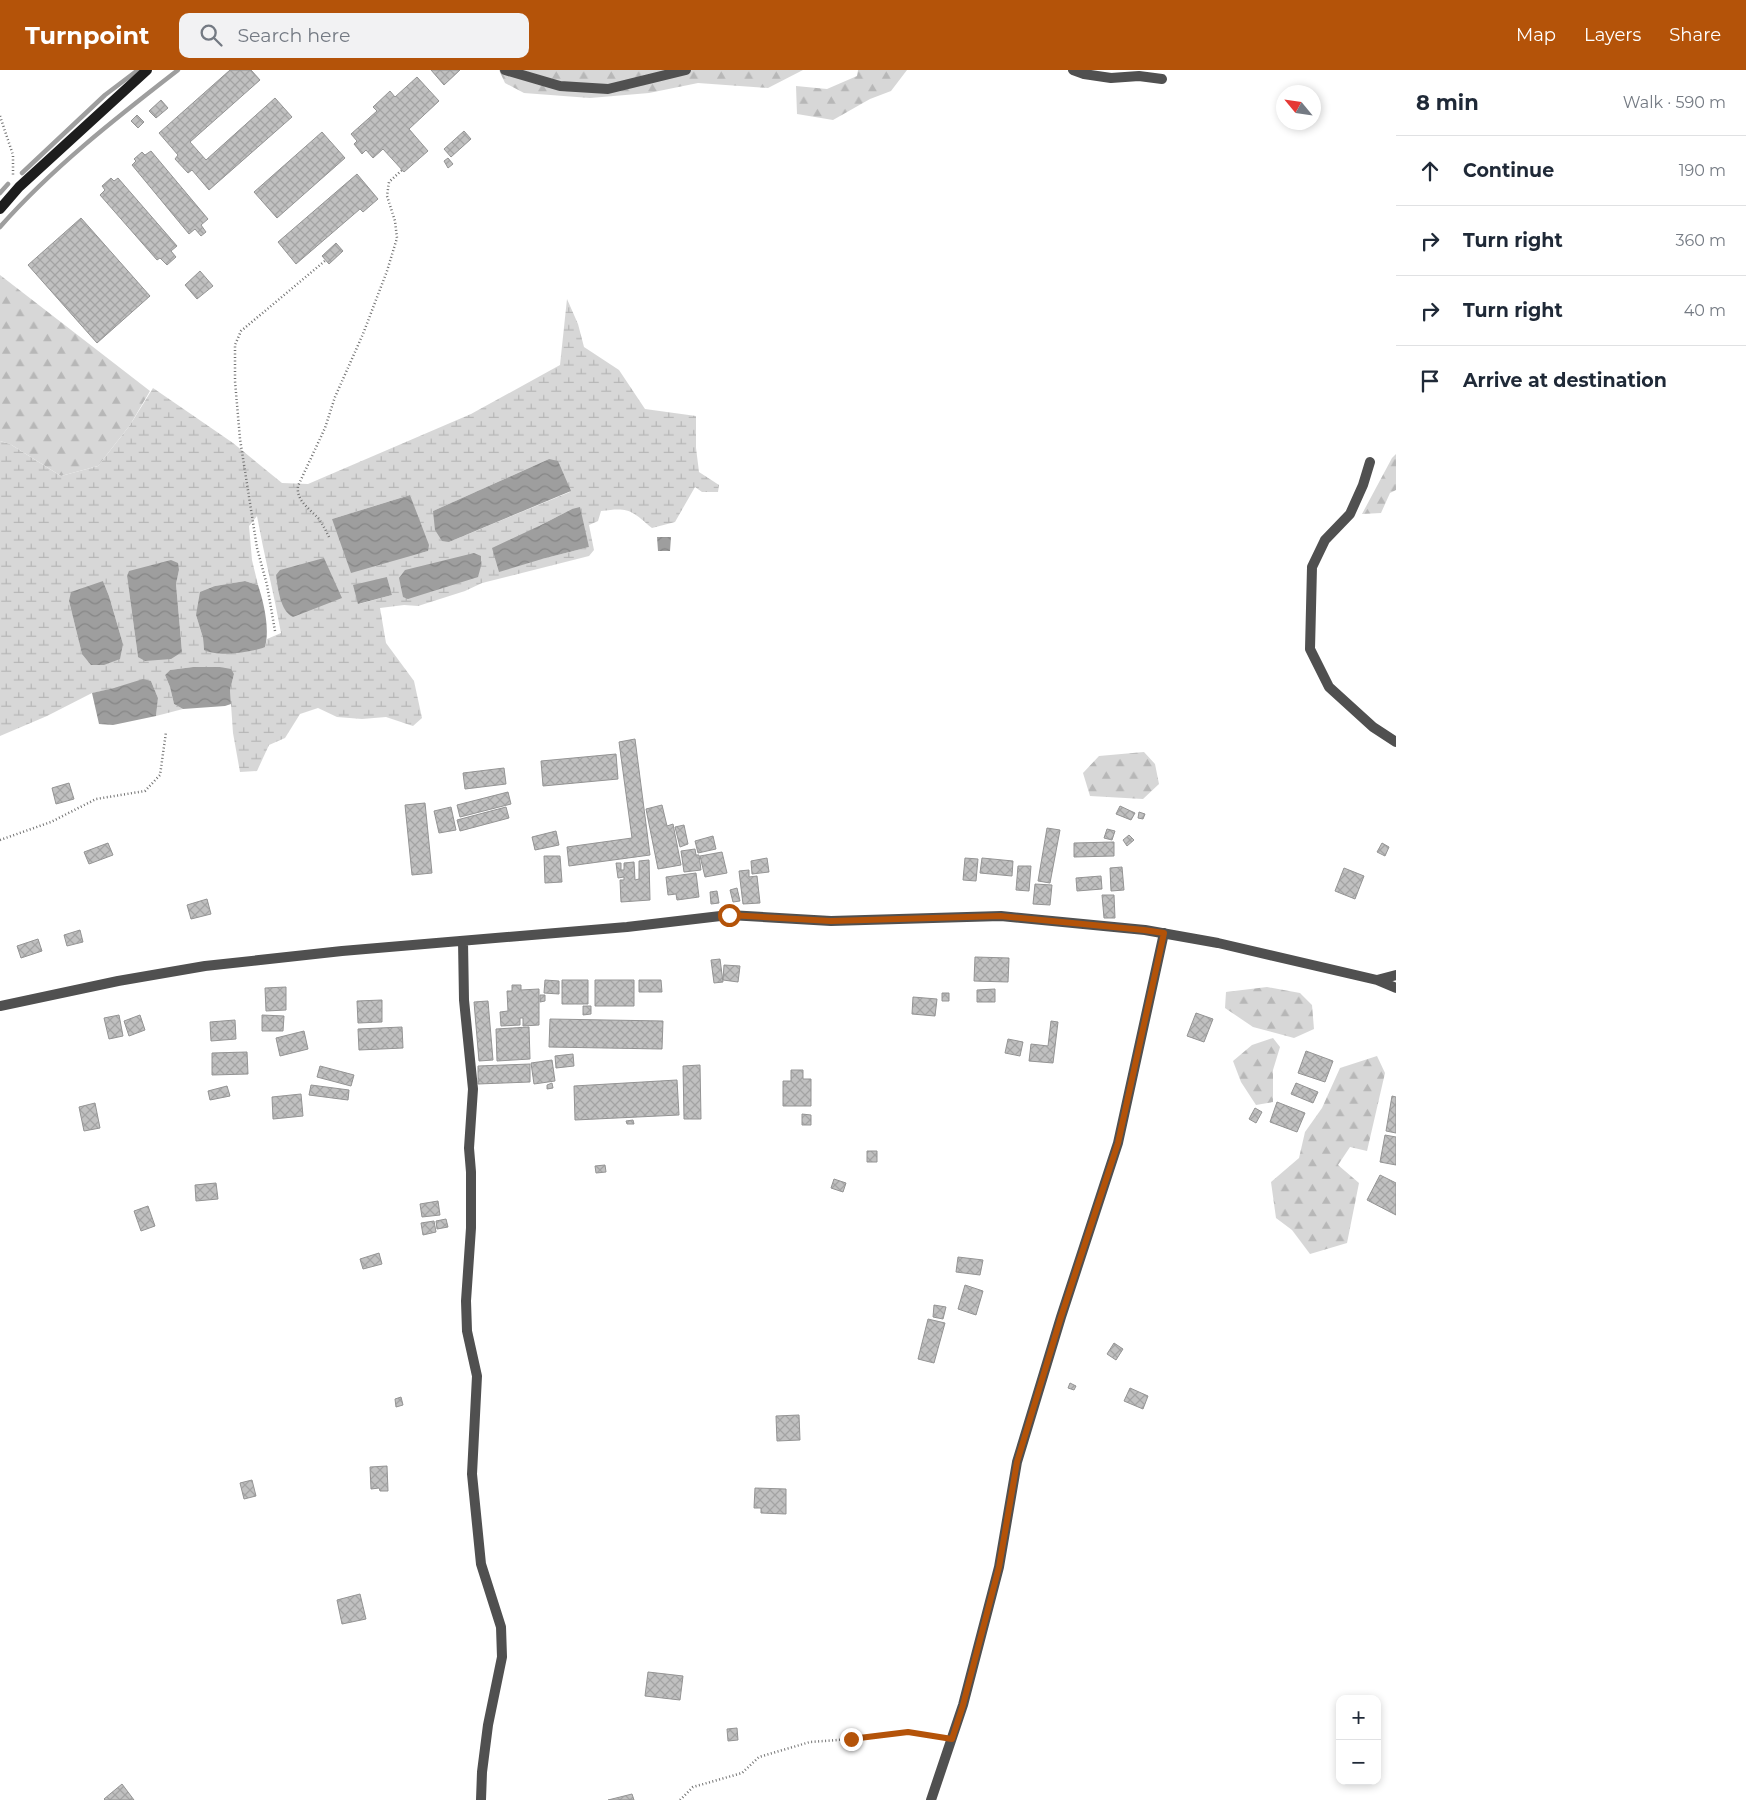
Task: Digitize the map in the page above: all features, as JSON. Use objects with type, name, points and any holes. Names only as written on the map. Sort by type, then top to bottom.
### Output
[{"type":"main road","points":[[0,209],[19,188],[147,70]]},
{"type":"street","points":[[505,70],[560,86],[608,89],[686,70]]},
{"type":"street","points":[[1073,70],[1084,74],[1111,78],[1139,76],[1162,80]]},
{"type":"street","points":[[1370,462],[1364,485],[1350,514],[1325,540],[1312,567],[1310,649],[1329,687],[1373,727],[1396,742]]},
{"type":"street","points":[[0,1006],[118,981],[205,966],[342,951],[729,915],[831,921],[1000,916],[1144,930],[1218,943],[1377,980],[1396,988]]},
{"type":"street","points":[[931,1800],[963,1705],[999,1567],[1017,1462],[1061,1317],[1118,1143],[1164,933]]},
{"type":"street","points":[[463,941],[464,1000],[473,1089],[469,1148],[472,1172],[471,1228],[466,1301],[467,1330],[477,1376],[472,1474],[481,1564],[501,1627],[502,1657],[488,1725],[482,1772],[481,1800]]},
{"type":"street","points":[[1377,980],[1396,975]]},
{"type":"path","points":[[0,116],[13,155],[12,174],[19,188]]},
{"type":"path","points":[[329,537],[320,520],[302,502],[297,493],[298,486],[325,428],[334,397],[363,334],[388,271],[398,238],[387,196],[389,182],[402,170]]},
{"type":"path","points":[[275,631],[267,584],[257,548],[244,467],[235,381],[234,345],[241,331],[326,260]]},
{"type":"path","points":[[0,840],[51,822],[96,799],[146,791],[160,775],[166,732]]},
{"type":"path","points":[[680,1800],[693,1787],[742,1773],[759,1757],[810,1742],[908,1732],[952,1739]]},
{"type":"green space","points":[[499,70],[803,70],[768,88],[698,83],[649,93],[590,98],[524,93],[505,83]]},
{"type":"green space","points":[[858,70],[907,70],[891,91],[870,99],[833,120],[797,114],[796,86],[827,89],[857,76]]},
{"type":"green space","points":[[0,275],[150,391],[130,425],[98,466],[61,476],[10,444],[0,441]]},
{"type":"green space","points":[[567,299],[578,324],[584,347],[619,370],[645,409],[696,416],[696,448],[699,472],[719,485],[718,492],[702,492],[695,487],[675,522],[652,528],[629,511],[618,509],[601,511],[598,521],[589,525],[594,550],[589,556],[482,583],[465,591],[418,606],[404,605],[380,608],[386,643],[414,681],[422,718],[413,726],[386,717],[362,719],[337,717],[318,708],[300,714],[285,738],[269,745],[257,771],[240,772],[233,733],[230,690],[234,674],[220,667],[193,667],[170,670],[165,675],[174,704],[183,709],[156,716],[158,698],[151,681],[92,693],[47,716],[0,736],[0,441],[10,444],[61,476],[98,466],[130,425],[153,388],[233,443],[282,483],[308,484],[471,414],[560,365]],"holes":[[[549,459],[570,492],[449,542],[433,511]],[[410,495],[428,551],[421,553],[332,519]],[[572,509],[589,547],[542,559],[539,526]],[[257,516],[281,633],[267,639],[265,647],[204,650],[203,638],[196,615],[215,586],[245,581],[258,585],[252,560],[249,526]],[[179,570],[176,584],[182,652],[138,657],[127,576]],[[387,577],[392,595],[359,604]],[[103,581],[123,644],[82,654],[69,601]]]},
{"type":"green space","points":[[1396,454],[1396,490],[1390,493],[1381,513],[1362,514],[1392,458]]},
{"type":"green space","points":[[1144,752],[1155,764],[1159,784],[1143,799],[1090,796],[1083,773],[1099,756]]},
{"type":"green space","points":[[1267,987],[1300,993],[1312,1005],[1314,1029],[1294,1038],[1253,1027],[1225,1008],[1226,992]]},
{"type":"green space","points":[[1273,1038],[1280,1047],[1273,1070],[1273,1102],[1256,1105],[1241,1082],[1233,1061],[1252,1045]]},
{"type":"green space","points":[[1377,1056],[1385,1073],[1367,1151],[1350,1147],[1338,1165],[1359,1183],[1347,1243],[1310,1254],[1292,1230],[1276,1218],[1271,1182],[1299,1158],[1305,1132],[1322,1108],[1340,1068]]},
{"type":"water","points":[[549,459],[558,461],[571,491],[449,542],[442,541],[435,530],[433,511]]},
{"type":"water","points":[[410,495],[429,545],[428,551],[351,573],[332,519]]},
{"type":"water","points":[[580,507],[589,547],[499,572],[492,548],[572,509]]},
{"type":"water","points":[[657,537],[671,537],[670,551],[658,551]]},
{"type":"water","points":[[474,553],[481,556],[478,577],[408,599],[403,597],[399,578],[405,570]]},
{"type":"water","points":[[324,558],[342,598],[293,617],[282,605],[276,575],[280,570]]},
{"type":"water","points":[[171,560],[178,563],[179,570],[176,584],[182,652],[171,659],[145,661],[138,657],[127,576],[129,571]]},
{"type":"water","points":[[387,577],[392,595],[358,604],[353,585]]},
{"type":"water","points":[[103,581],[123,644],[120,659],[104,665],[91,665],[82,654],[69,601],[71,592]]},
{"type":"water","points":[[245,581],[258,585],[267,624],[265,647],[234,653],[217,653],[204,650],[203,638],[196,615],[200,592],[215,586]]},
{"type":"water","points":[[193,667],[231,669],[234,674],[230,690],[231,704],[183,709],[174,704],[165,675],[170,670]]},
{"type":"water","points":[[143,679],[151,681],[158,698],[156,716],[113,725],[99,724],[92,693]]},
{"type":"building","points":[[230,70],[251,70],[260,80],[190,142],[206,160],[275,98],[292,117],[209,190],[192,170],[188,173],[175,159],[178,155],[159,133]]},
{"type":"building","points":[[431,70],[460,70],[444,85]]},
{"type":"building","points":[[417,77],[439,101],[409,129],[428,151],[404,172],[383,149],[373,158],[366,150],[362,154],[354,144],[357,141],[351,134],[377,111],[373,107],[390,91],[395,97]]},
{"type":"building","points":[[161,100],[168,108],[156,118],[149,111]]},
{"type":"building","points":[[137,115],[144,122],[138,128],[131,121]]},
{"type":"building","points":[[464,131],[471,139],[451,157],[444,149]]},
{"type":"building","points":[[322,132],[345,158],[277,218],[254,192]]},
{"type":"building","points":[[151,151],[208,219],[201,225],[206,232],[201,236],[195,229],[189,234],[132,165],[136,161],[134,159],[142,152],[145,155]]},
{"type":"building","points":[[448,158],[453,164],[448,168],[444,161]]},
{"type":"building","points":[[357,174],[378,199],[363,212],[360,209],[296,264],[278,242]]},
{"type":"building","points":[[111,178],[114,181],[118,178],[177,246],[171,251],[176,257],[167,265],[160,258],[157,260],[100,195],[105,190],[102,186]]},
{"type":"building","points":[[81,218],[150,296],[97,343],[28,265]]},
{"type":"building","points":[[336,243],[343,251],[329,264],[322,256]]},
{"type":"building","points":[[200,271],[213,286],[197,299],[185,285]]},
{"type":"building","points":[[635,739],[650,855],[569,866],[567,847],[632,838],[619,742]]},
{"type":"building","points":[[616,754],[618,779],[543,786],[541,761]]},
{"type":"building","points":[[504,768],[506,784],[465,789],[463,773]]},
{"type":"building","points":[[69,783],[74,799],[56,804],[52,788]]},
{"type":"building","points":[[508,792],[511,804],[460,817],[457,805]]},
{"type":"building","points":[[425,803],[432,873],[412,875],[405,805]]},
{"type":"building","points":[[662,805],[667,826],[673,824],[681,865],[658,869],[646,809]]},
{"type":"building","points":[[1120,806],[1135,813],[1131,820],[1116,814]]},
{"type":"building","points":[[451,807],[456,830],[439,833],[434,811]]},
{"type":"building","points":[[506,807],[509,818],[460,831],[457,820]]},
{"type":"building","points":[[1139,812],[1145,814],[1143,819],[1138,818]]},
{"type":"building","points":[[684,825],[688,844],[680,847],[675,827]]},
{"type":"building","points":[[1047,828],[1060,830],[1050,883],[1038,881]]},
{"type":"building","points":[[1107,829],[1115,831],[1112,840],[1104,838]]},
{"type":"building","points":[[556,831],[559,845],[535,850],[532,837]]},
{"type":"building","points":[[1129,835],[1134,840],[1127,846],[1123,840]]},
{"type":"building","points":[[713,836],[716,849],[698,853],[695,841]]},
{"type":"building","points":[[1114,842],[1114,856],[1074,857],[1074,843]]},
{"type":"building","points":[[108,843],[113,855],[89,864],[84,852]]},
{"type":"building","points":[[1382,843],[1389,847],[1385,856],[1377,852]]},
{"type":"building","points":[[695,849],[696,855],[699,855],[701,870],[684,872],[681,851]]},
{"type":"building","points":[[722,852],[727,873],[705,877],[700,856]]},
{"type":"building","points":[[544,856],[560,856],[562,882],[545,883]]},
{"type":"building","points":[[767,858],[769,872],[752,874],[751,861]]},
{"type":"building","points":[[965,858],[978,859],[976,881],[963,880]]},
{"type":"building","points":[[982,858],[1013,861],[1012,876],[980,873]]},
{"type":"building","points":[[649,860],[650,900],[621,902],[620,880],[624,880],[624,877],[618,878],[616,863],[621,863],[621,870],[624,870],[624,863],[634,862],[635,880],[639,879],[639,861]]},
{"type":"building","points":[[1018,866],[1031,866],[1029,891],[1016,890]]},
{"type":"building","points":[[1122,867],[1124,890],[1111,891],[1110,868]]},
{"type":"building","points":[[1344,868],[1364,876],[1355,899],[1335,891]]},
{"type":"building","points":[[749,870],[749,877],[757,876],[760,903],[743,904],[739,871]]},
{"type":"building","points":[[696,873],[699,897],[677,900],[676,894],[668,895],[666,877]]},
{"type":"building","points":[[1101,876],[1102,889],[1077,891],[1076,878]]},
{"type":"building","points":[[1035,884],[1052,885],[1050,905],[1033,904]]},
{"type":"building","points":[[737,888],[740,901],[733,902],[730,890]]},
{"type":"building","points":[[717,891],[719,903],[711,904],[710,892]]},
{"type":"building","points":[[1102,895],[1114,895],[1115,918],[1104,918]]},
{"type":"building","points":[[207,899],[211,914],[191,919],[187,905]]},
{"type":"building","points":[[80,930],[83,942],[67,946],[64,935]]},
{"type":"building","points":[[38,939],[42,951],[21,958],[17,946]]},
{"type":"building","points":[[975,957],[1009,958],[1008,982],[974,981]]},
{"type":"building","points":[[720,959],[723,982],[714,983],[711,960]]},
{"type":"building","points":[[724,965],[740,966],[738,982],[723,980]]},
{"type":"building","points":[[545,980],[559,981],[559,994],[544,993]]},
{"type":"building","points":[[562,980],[588,980],[588,1004],[562,1004]]},
{"type":"building","points":[[595,980],[634,980],[634,1006],[595,1006]]},
{"type":"building","points":[[639,980],[661,980],[662,992],[639,992]]},
{"type":"building","points":[[512,985],[521,985],[521,990],[539,989],[539,1025],[523,1026],[523,1018],[520,1018],[520,1025],[501,1026],[500,1012],[508,1011],[507,991],[512,991]]},
{"type":"building","points":[[286,987],[286,1010],[266,1011],[265,988]]},
{"type":"building","points":[[995,989],[995,1002],[977,1002],[977,990]]},
{"type":"building","points":[[942,993],[949,993],[949,1001],[942,1001]]},
{"type":"building","points":[[540,995],[545,995],[545,1001],[540,1002]]},
{"type":"building","points":[[913,997],[937,999],[935,1016],[912,1014]]},
{"type":"building","points":[[382,1000],[382,1022],[358,1023],[357,1001]]},
{"type":"building","points":[[488,1001],[493,1060],[479,1061],[474,1002]]},
{"type":"building","points":[[583,1006],[591,1006],[591,1014],[583,1015]]},
{"type":"building","points":[[1196,1013],[1213,1019],[1204,1042],[1187,1036]]},
{"type":"building","points":[[119,1015],[123,1036],[109,1039],[104,1018]]},
{"type":"building","points":[[140,1015],[145,1030],[129,1036],[124,1021]]},
{"type":"building","points":[[262,1015],[284,1016],[283,1031],[262,1031]]},
{"type":"building","points":[[550,1019],[663,1021],[662,1049],[549,1047]]},
{"type":"building","points":[[235,1020],[236,1039],[211,1041],[210,1022]]},
{"type":"building","points":[[1051,1021],[1058,1022],[1053,1063],[1029,1061],[1031,1044],[1048,1046]]},
{"type":"building","points":[[402,1027],[403,1048],[359,1050],[358,1029]]},
{"type":"building","points":[[529,1027],[530,1059],[497,1061],[496,1029]]},
{"type":"building","points":[[304,1031],[308,1049],[280,1056],[276,1038]]},
{"type":"building","points":[[1008,1039],[1023,1042],[1020,1056],[1005,1053]]},
{"type":"building","points":[[1306,1051],[1333,1061],[1325,1082],[1298,1073]]},
{"type":"building","points":[[247,1052],[248,1074],[212,1075],[212,1053]]},
{"type":"building","points":[[573,1054],[574,1066],[556,1068],[555,1056]]},
{"type":"building","points":[[552,1060],[555,1081],[534,1084],[531,1063]]},
{"type":"building","points":[[530,1064],[530,1082],[478,1084],[478,1066]]},
{"type":"building","points":[[700,1065],[701,1119],[684,1119],[683,1066]]},
{"type":"building","points":[[320,1066],[354,1075],[351,1086],[317,1077]]},
{"type":"building","points":[[791,1070],[803,1070],[803,1079],[811,1079],[811,1106],[783,1106],[783,1081],[791,1081]]},
{"type":"building","points":[[677,1080],[679,1115],[575,1120],[574,1086]]},
{"type":"building","points":[[552,1083],[553,1088],[547,1089],[547,1085]]},
{"type":"building","points":[[1296,1083],[1318,1092],[1313,1103],[1291,1094]]},
{"type":"building","points":[[311,1085],[349,1090],[348,1100],[309,1095]]},
{"type":"building","points":[[227,1086],[230,1096],[210,1100],[208,1091]]},
{"type":"building","points":[[301,1094],[303,1116],[273,1119],[272,1097]]},
{"type":"building","points":[[1392,1096],[1396,1097],[1396,1133],[1386,1131]]},
{"type":"building","points":[[1277,1102],[1305,1113],[1297,1132],[1270,1122]]},
{"type":"building","points":[[95,1103],[100,1128],[84,1131],[79,1107]]},
{"type":"building","points":[[1255,1108],[1262,1112],[1256,1123],[1249,1119]]},
{"type":"building","points":[[802,1114],[811,1115],[811,1125],[802,1125]]},
{"type":"building","points":[[633,1120],[634,1124],[627,1124],[626,1121]]},
{"type":"building","points":[[1385,1135],[1396,1137],[1396,1165],[1380,1162]]},
{"type":"building","points":[[867,1151],[877,1151],[877,1162],[867,1162]]},
{"type":"building","points":[[605,1165],[606,1172],[596,1173],[595,1166]]},
{"type":"building","points":[[1380,1175],[1396,1183],[1396,1215],[1367,1200]]},
{"type":"building","points":[[834,1179],[846,1183],[843,1192],[831,1188]]},
{"type":"building","points":[[216,1183],[218,1199],[196,1201],[195,1185]]},
{"type":"building","points":[[438,1201],[440,1215],[422,1217],[420,1204]]},
{"type":"building","points":[[148,1206],[155,1226],[141,1231],[134,1211]]},
{"type":"building","points":[[446,1219],[448,1227],[437,1229],[436,1221]]},
{"type":"building","points":[[434,1221],[436,1232],[423,1235],[421,1223]]},
{"type":"building","points":[[379,1253],[382,1264],[363,1269],[360,1259]]},
{"type":"building","points":[[958,1257],[983,1260],[980,1275],[956,1272]]},
{"type":"building","points":[[965,1285],[983,1291],[976,1315],[958,1309]]},
{"type":"building","points":[[934,1305],[946,1307],[943,1319],[933,1317]]},
{"type":"building","points":[[928,1319],[945,1323],[934,1363],[918,1359]]},
{"type":"building","points":[[1114,1343],[1123,1349],[1116,1360],[1107,1354]]},
{"type":"building","points":[[1070,1383],[1076,1386],[1074,1390],[1068,1388]]},
{"type":"building","points":[[1130,1388],[1148,1396],[1143,1409],[1124,1401]]},
{"type":"building","points":[[401,1397],[403,1405],[396,1407],[395,1399]]},
{"type":"building","points":[[799,1415],[800,1440],[777,1441],[776,1416]]},
{"type":"building","points":[[387,1466],[388,1491],[380,1491],[379,1488],[371,1489],[370,1467]]},
{"type":"building","points":[[252,1480],[256,1496],[244,1499],[240,1483]]},
{"type":"building","points":[[755,1488],[786,1489],[786,1514],[761,1513],[761,1508],[754,1508]]},
{"type":"building","points":[[360,1594],[366,1619],[342,1624],[337,1600]]},
{"type":"building","points":[[648,1672],[683,1676],[680,1700],[645,1696]]},
{"type":"building","points":[[737,1728],[738,1740],[728,1741],[727,1729]]},
{"type":"building","points":[[122,1784],[134,1800],[104,1799]]},
{"type":"building","points":[[632,1794],[634,1800],[608,1800]]},
{"type":"waterway","points":[[22,173],[105,95],[138,70]]},
{"type":"waterway","points":[[0,227],[63,164],[108,125],[178,70]]},
{"type":"waterway","points":[[0,193],[8,184]]},
{"type":"route","points":[[729,915],[831,921],[1000,916],[1164,933],[1118,1143],[1061,1317],[1017,1462],[999,1567],[963,1705],[952,1739],[908,1732],[851,1739]]}]
